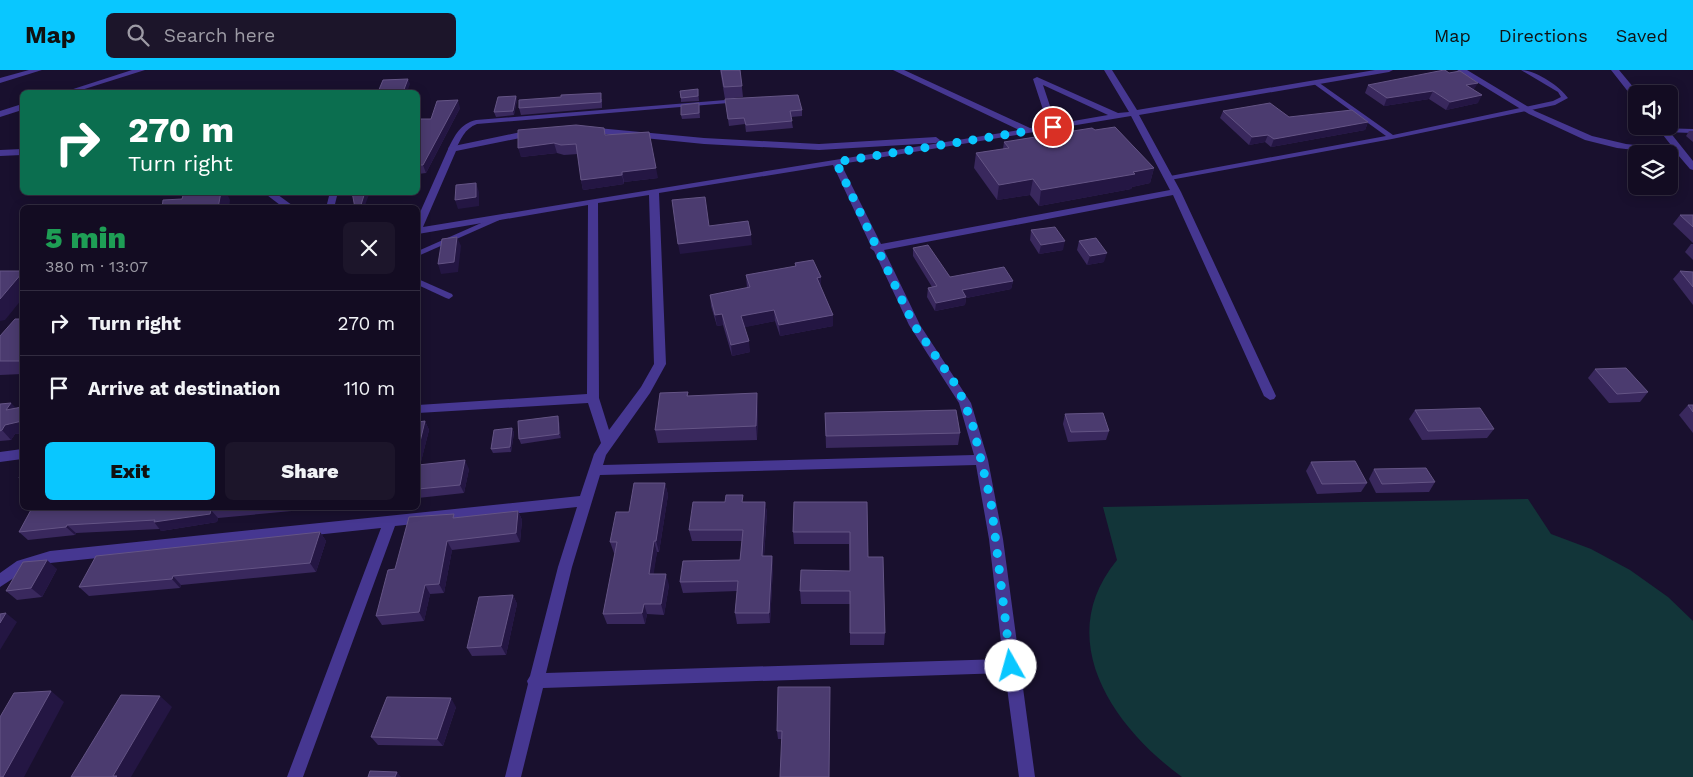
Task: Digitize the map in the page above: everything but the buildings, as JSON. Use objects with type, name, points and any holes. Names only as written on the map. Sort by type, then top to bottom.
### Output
[{"type":"street","points":[[0,81],[38,70]]},
{"type":"street","points":[[75,90],[141,70]]},
{"type":"street","points":[[897,70],[1029,132]]},
{"type":"street","points":[[1108,70],[1135,113],[1170,178],[1270,396]]},
{"type":"street","points":[[420,231],[654,191],[1029,132],[1388,70]]},
{"type":"street","points":[[1462,70],[1525,109],[1597,141],[1620,146],[1680,152]]},
{"type":"street","points":[[1615,70],[1628,86]]},
{"type":"street","points":[[1036,74],[1053,127]]},
{"type":"street","points":[[1036,74],[1117,116]]},
{"type":"street","points":[[0,114],[20,108]]},
{"type":"street","points":[[578,130],[704,141],[819,147],[919,140],[961,142]]},
{"type":"street","points":[[420,222],[452,149],[544,132]]},
{"type":"street","points":[[1667,135],[1693,167]]},
{"type":"street","points":[[0,153],[20,152]]},
{"type":"street","points":[[836,162],[876,248],[919,333],[965,403],[972,422],[991,502],[1027,777]]},
{"type":"street","points":[[513,777],[535,681],[565,567],[595,470],[607,442],[646,390],[660,364],[662,351],[656,281],[654,191]]},
{"type":"street","points":[[876,248],[1176,192]]},
{"type":"street","points":[[272,195],[287,205]]},
{"type":"street","points":[[593,202],[593,398],[607,442]]},
{"type":"street","points":[[420,409],[593,398]]},
{"type":"street","points":[[0,457],[20,454]]},
{"type":"street","points":[[595,470],[982,460]]},
{"type":"street","points":[[0,581],[22,565],[50,557],[585,501]]},
{"type":"street","points":[[295,777],[390,522]]},
{"type":"street","points":[[535,681],[1011,666]]},
{"type":"lane","points":[[1170,178],[1392,137],[1554,103],[1565,98],[1560,92],[1524,70]]},
{"type":"lane","points":[[1316,83],[1392,137]]},
{"type":"lane","points":[[452,149],[459,132],[465,126],[476,122],[742,101]]},
{"type":"lane","points":[[1678,130],[1693,131]]},
{"type":"lane","points":[[420,253],[500,218]]},
{"type":"lane","points":[[420,283],[449,296]]},
{"type":"green space","points":[[1528,499],[1551,534],[1591,549],[1630,570],[1668,597],[1693,621],[1693,777],[1182,777],[1157,757],[1134,733],[1114,707],[1099,679],[1091,650],[1090,620],[1098,590],[1117,560],[1103,507]]},
{"type":"route","points":[[1011,666],[991,502],[972,422],[958,388],[934,357],[914,325],[836,162],[1053,127]]}]
